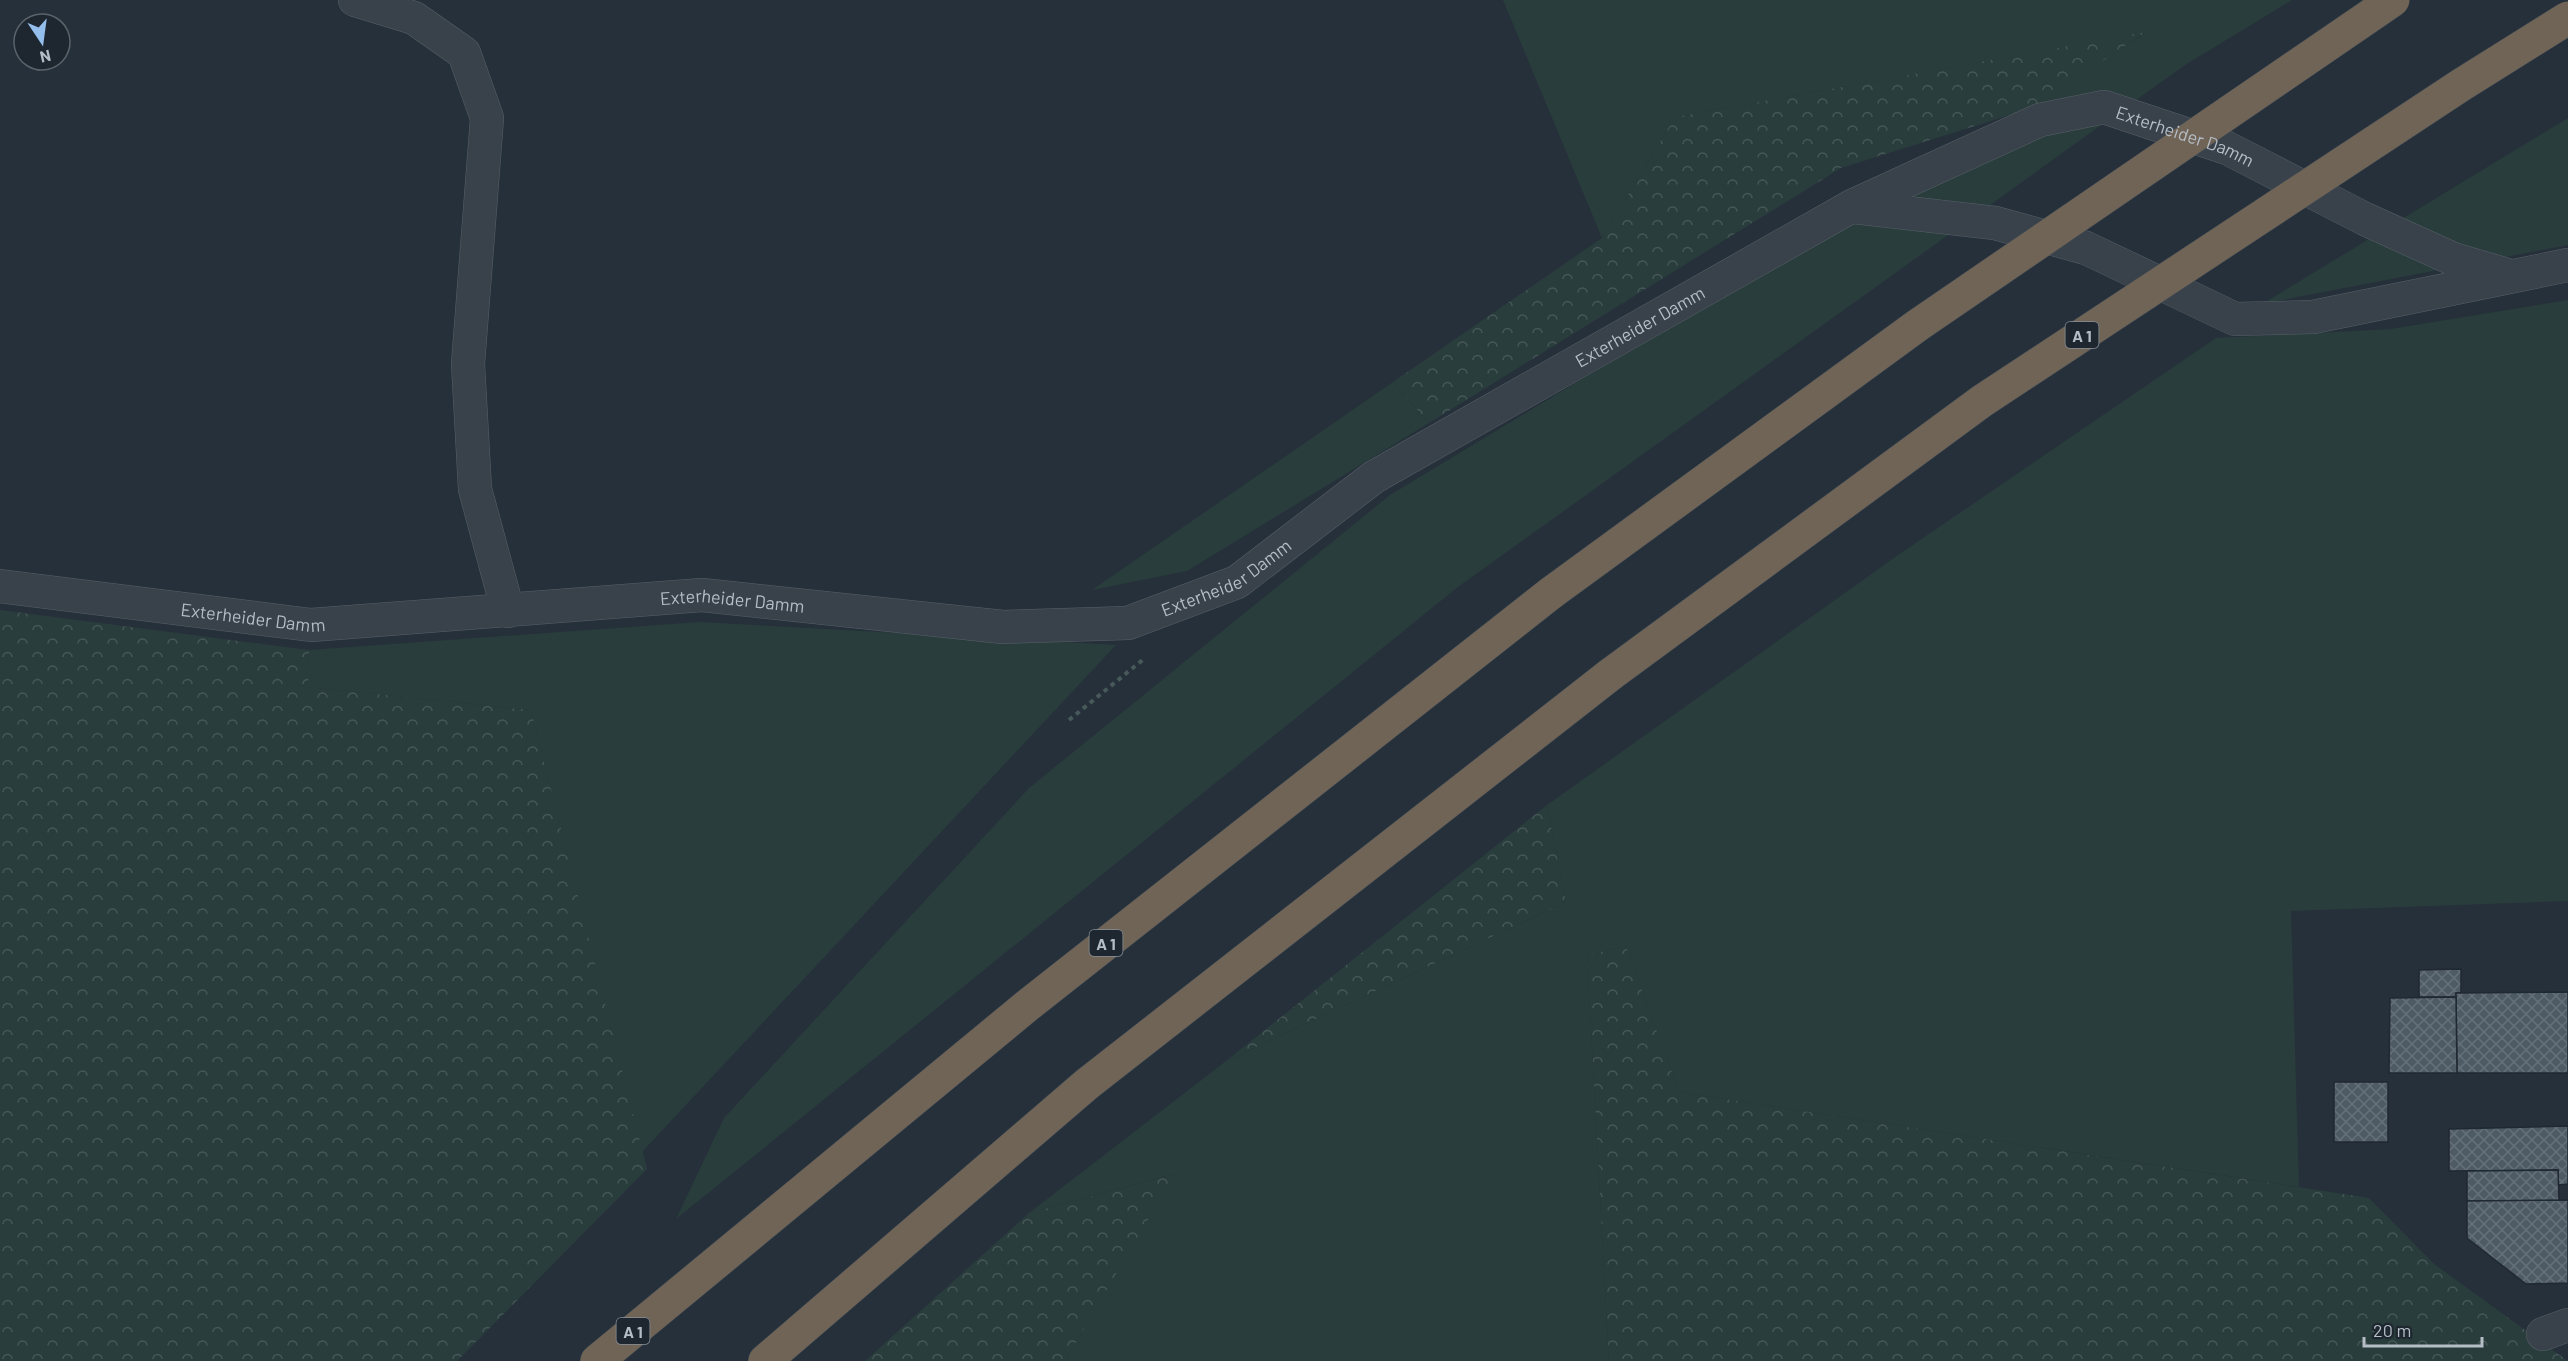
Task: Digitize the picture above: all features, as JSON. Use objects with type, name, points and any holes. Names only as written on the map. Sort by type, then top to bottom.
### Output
[{"type":"highway","name":"A 1","points":[[597,1361],[1028,1005],[1551,593],[1918,325],[2393,0]]},
{"type":"highway","name":"A 1","points":[[765,1361],[1087,1084],[1611,675],[1982,401],[2461,85],[2568,18]]},
{"type":"street","points":[[355,0],[414,18],[465,53],[487,118],[468,364],[475,489],[508,611]]},
{"type":"street","name":"Exterheider Damm","points":[[0,586],[311,625],[702,595],[1003,627],[1128,623],[1237,582],[1374,477],[1852,206],[2040,120],[2104,107],[2227,148],[2365,219],[2453,259],[2511,276]]},
{"type":"street","name":"Exterheider Damm","points":[[1852,206],[1995,223],[2086,248],[2235,319],[2313,317],[2568,265]]},
{"type":"green space","points":[[1503,0],[2292,0],[2185,65],[1458,587],[676,1219],[724,1118],[1029,788],[1390,495],[1580,380],[1850,224],[2145,33],[1675,117],[1602,238]]},
{"type":"green space","points":[[2146,32],[2032,108],[1841,168],[1429,423],[1393,382],[1602,238],[1675,117]]},
{"type":"green space","points":[[2568,118],[2568,245],[2262,304]]},
{"type":"green space","points":[[2568,300],[2568,901],[2291,911],[2299,1187],[1679,1092],[1626,946],[1587,955],[1609,1361],[1065,1361],[1174,1174],[1029,1213],[1226,1061],[1566,902],[1547,805],[1901,553],[2216,338],[2391,329]]},
{"type":"green space","points":[[1393,382],[1429,423],[1187,571],[1092,590]]},
{"type":"green space","points":[[0,610],[309,650],[308,687],[531,710],[647,1169],[457,1361],[0,1361]]},
{"type":"green space","points":[[700,622],[1116,645],[642,1152],[531,710],[307,687],[309,650]]},
{"type":"green space","points":[[1547,805],[1566,902],[1226,1061]]},
{"type":"green space","points":[[1626,946],[1679,1092],[2369,1198],[2434,1264],[2568,1361],[1609,1361],[1587,955]]},
{"type":"green space","points":[[1175,1174],[1065,1361],[865,1361],[1029,1213]]},
{"type":"building","points":[[2461,969],[2461,993],[2456,993],[2456,997],[2419,997],[2419,970]]},
{"type":"building","points":[[2568,992],[2568,1073],[2457,1073],[2456,993]]},
{"type":"building","points":[[2456,997],[2457,1073],[2389,1073],[2390,998]]},
{"type":"building","points":[[2334,1082],[2388,1082],[2388,1142],[2334,1142]]},
{"type":"building","points":[[2568,1126],[2568,1184],[2558,1185],[2558,1170],[2449,1171],[2449,1129]]},
{"type":"building","points":[[2558,1170],[2559,1201],[2467,1201],[2467,1171]]},
{"type":"building","points":[[2568,1200],[2568,1283],[2526,1284],[2467,1238],[2467,1201]]}]
